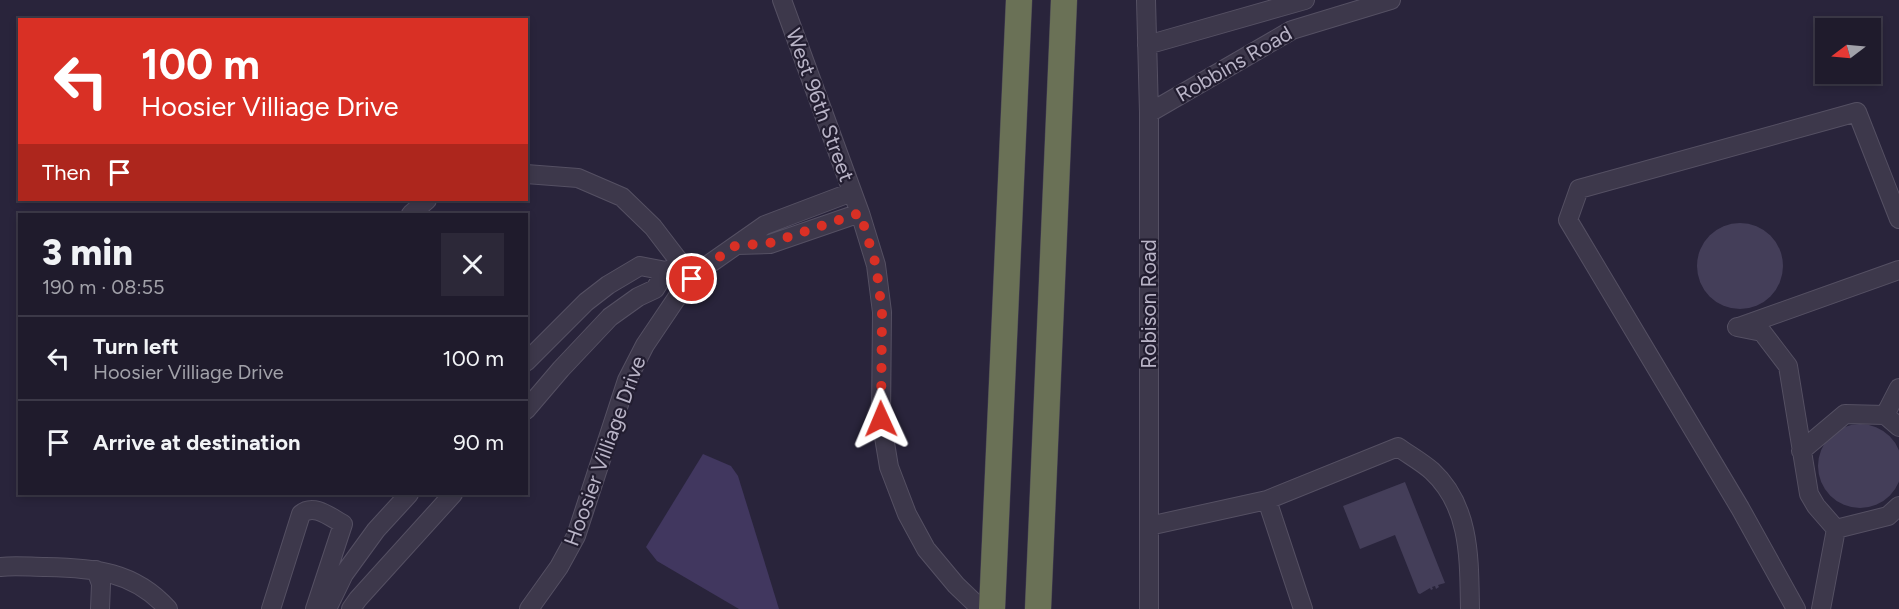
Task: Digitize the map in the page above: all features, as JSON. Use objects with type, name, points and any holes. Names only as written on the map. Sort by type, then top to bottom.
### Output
[{"type":"highway","points":[[992,609],[1019,0]]},
{"type":"highway","points":[[1038,609],[1064,0]]},
{"type":"street","name":"West 96th Street","points":[[782,0],[860,213],[876,265],[882,312],[881,419],[889,467],[907,514],[926,549],[956,585],[981,609]]},
{"type":"street","name":"Robison Road","points":[[1146,0],[1149,113],[1149,609]]},
{"type":"street","points":[[1147,45],[1305,0]]},
{"type":"street","name":"Robbins Road","points":[[1149,113],[1292,30],[1391,0]]},
{"type":"street","points":[[1796,609],[1740,508],[1568,220],[1579,189],[1857,111],[1899,219]]},
{"type":"street","points":[[528,174],[578,178],[622,197],[653,227],[674,268]]},
{"type":"street","name":"Hoosier Villiage Drive","points":[[529,609],[559,567],[576,536],[624,388],[635,363],[670,306],[705,267],[765,225],[852,192]]},
{"type":"street","points":[[412,213],[426,201]]},
{"type":"street","points":[[735,246],[770,243],[860,213]]},
{"type":"street","points":[[528,360],[586,302],[608,285],[640,266],[705,267]]},
{"type":"street","points":[[528,408],[610,317],[638,297],[655,289],[674,268]]},
{"type":"street","points":[[1836,529],[1809,494],[1788,366],[1762,332],[1737,327],[1899,270]]},
{"type":"street","points":[[1801,451],[1845,414],[1892,421],[1899,388]]},
{"type":"street","points":[[1149,526],[1268,500],[1398,447],[1432,471],[1453,497],[1464,524],[1469,562],[1470,609]]},
{"type":"street","points":[[327,609],[351,565],[376,530],[408,495]]},
{"type":"street","points":[[351,609],[452,495]]},
{"type":"street","points":[[1268,500],[1303,609]]},
{"type":"street","points":[[1836,529],[1888,516],[1899,506]]},
{"type":"street","points":[[271,609],[301,514],[306,509],[314,508],[343,524],[315,609]]},
{"type":"street","points":[[1821,609],[1836,529]]},
{"type":"street","points":[[2,566],[76,567],[96,570],[138,583],[149,590],[168,609]]},
{"type":"street","points":[[96,570],[101,584],[100,609]]},
{"type":"shaded area","points":[[703,454],[731,466],[738,476],[779,609],[739,609],[657,561],[646,547]]},
{"type":"building","points":[[1740,223],[1764,230],[1776,242],[1783,266],[1776,290],[1764,302],[1740,309],[1716,302],[1704,290],[1697,266],[1704,242],[1716,230]]},
{"type":"building","points":[[1860,424],[1876,427],[1890,436],[1899,450],[1899,482],[1890,496],[1876,505],[1860,508],[1844,505],[1830,496],[1821,482],[1818,466],[1821,450],[1830,436],[1844,427]]},
{"type":"building","points":[[1405,482],[1445,583],[1438,585],[1436,589],[1435,586],[1420,594],[1395,535],[1360,549],[1343,506]]},
{"type":"route","points":[[692,279],[735,246],[770,243],[860,213],[876,265],[882,312],[881,419]]}]
